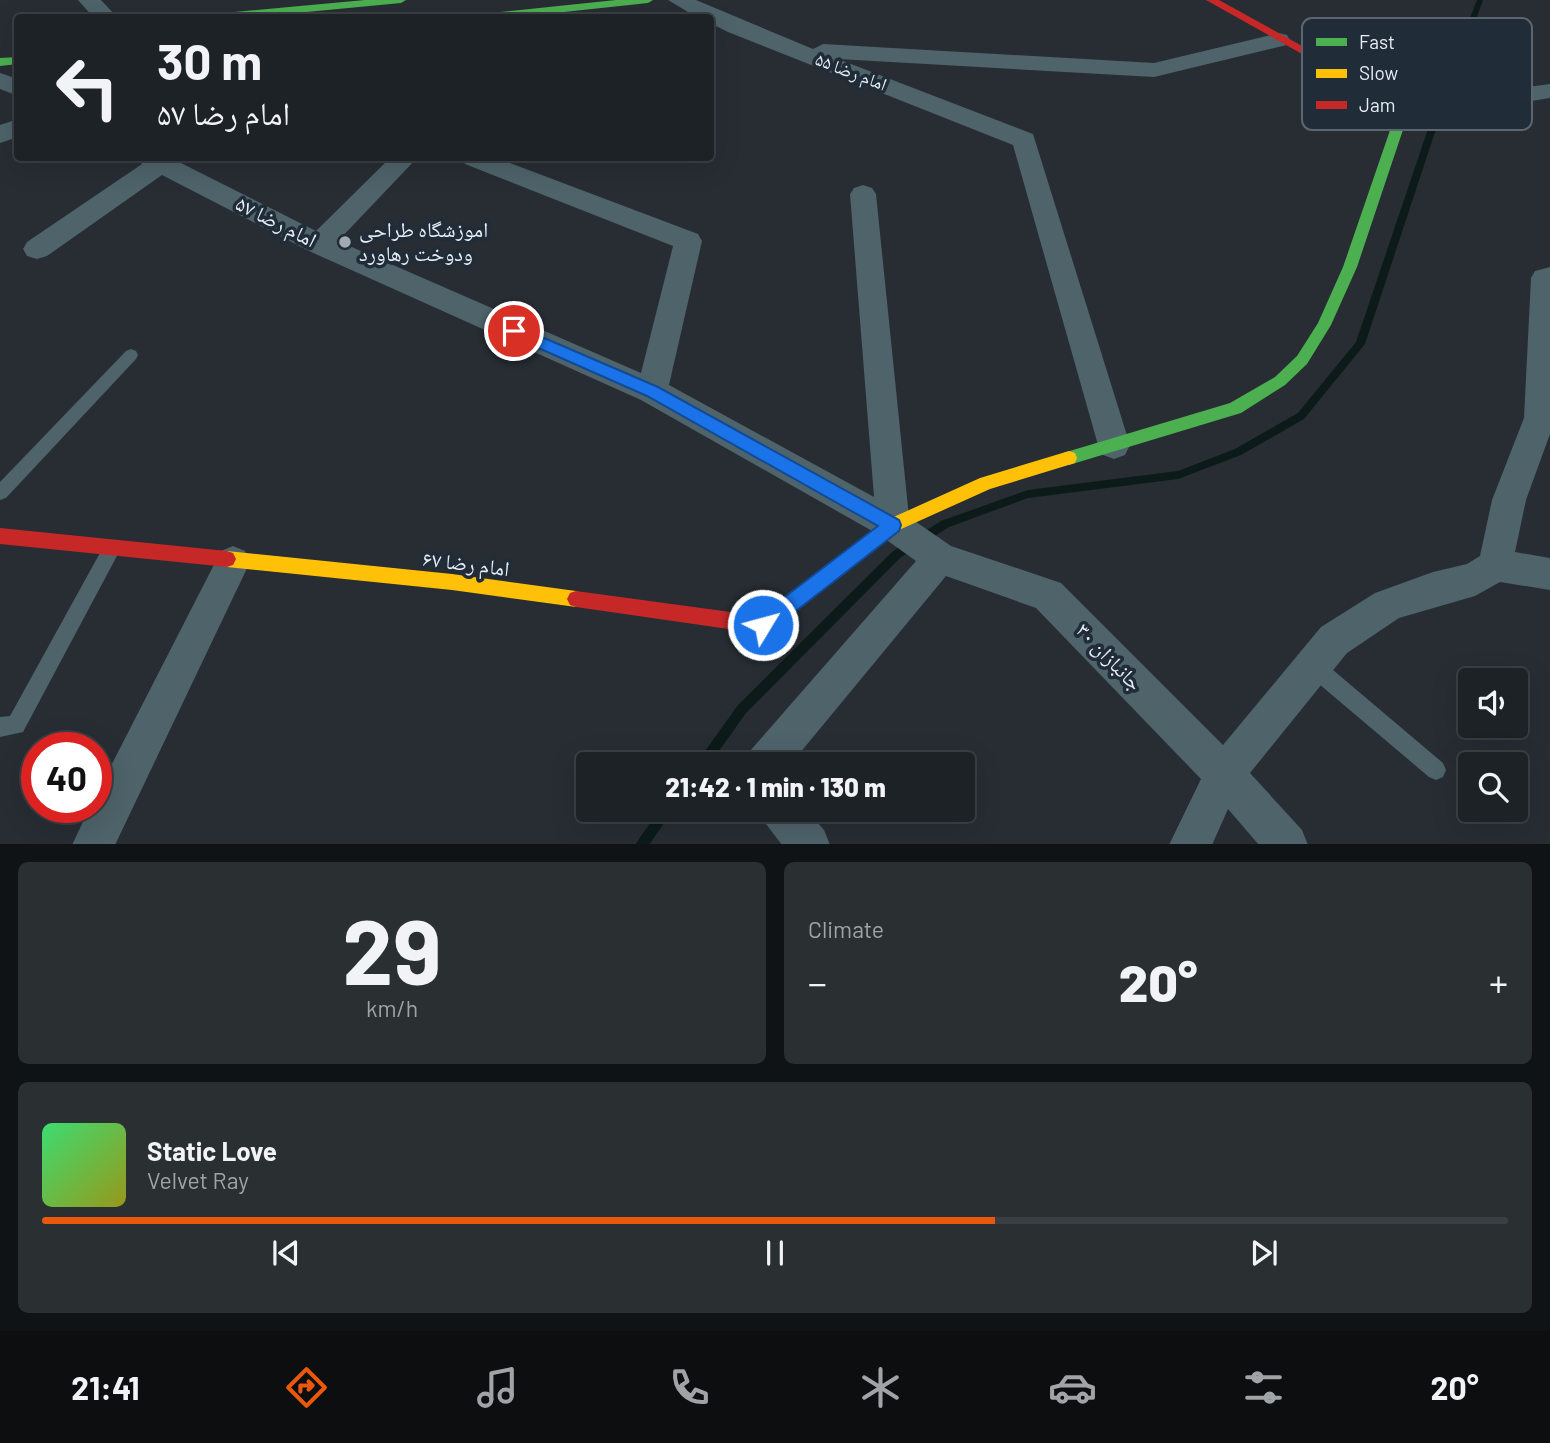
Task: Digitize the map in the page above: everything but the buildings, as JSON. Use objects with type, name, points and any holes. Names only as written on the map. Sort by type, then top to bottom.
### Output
[{"type":"street","points":[[89,0],[103,14]]},
{"type":"street","points":[[246,14],[401,0]]},
{"type":"street","points":[[532,14],[648,0]]},
{"type":"street","name":"امام رضا ۵۵","points":[[679,0],[711,14]]},
{"type":"street","points":[[1211,0],[1279,40]]},
{"type":"street","name":"امام رضا ۵۵","points":[[714,15],[792,49],[1024,140],[1114,445]]},
{"type":"street","points":[[792,49],[1154,70],[1279,40]]},
{"type":"street","name":"امام رضا ۶۷","points":[[1279,40],[1302,52]]},
{"type":"street","points":[[1532,94],[1550,91]]},
{"type":"street","name":"امام رضا ۶۷","points":[[0,536],[233,562],[452,582],[763,625],[892,525],[986,483],[1235,408],[1280,381],[1302,360],[1324,324],[1350,267],[1397,130]]},
{"type":"street","points":[[37,250],[155,161]]},
{"type":"street","name":"امام رضا ۵۷","points":[[158,161],[319,244],[652,391],[892,525]]},
{"type":"street","points":[[319,244],[402,161]]},
{"type":"street","points":[[482,161],[688,241],[652,391]]},
{"type":"street","points":[[863,194],[892,525]]},
{"type":"street","points":[[1191,844],[1224,774],[1335,640],[1388,605],[1433,589],[1475,579],[1495,565],[1509,500],[1541,418],[1542,296],[1545,278],[1550,278]]},
{"type":"street","name":"جانبازان ۳۰","points":[[892,525],[940,558],[1048,595],[1224,774],[1286,844]]},
{"type":"street","points":[[775,752],[940,558]]},
{"type":"street","points":[[93,844],[233,562]]},
{"type":"street","points":[[1495,565],[1550,574]]},
{"type":"street","points":[[790,822],[808,844]]},
{"type":"lane","points":[[0,493],[131,355]]},
{"type":"lane","points":[[0,727],[16,725],[112,548]]},
{"type":"lane","points":[[1313,666],[1436,770]]},
{"type":"waterway","points":[[1473,18],[1480,0]]},
{"type":"waterway","points":[[711,752],[742,709],[896,555],[945,524],[1028,494],[1178,475],[1238,452],[1301,416],[1360,344],[1432,130]]},
{"type":"waterway","points":[[642,844],[658,822]]},
{"type":"traffic: fast","points":[[246,14],[401,0]]},
{"type":"traffic: fast","points":[[510,14],[648,0]]},
{"type":"traffic: fast","points":[[0,62],[14,60]]},
{"type":"traffic: fast","points":[[1069,458],[1235,408],[1280,381],[1302,360],[1324,325],[1350,267],[1397,130]]},
{"type":"traffic: slow","points":[[805,593],[893,525],[986,483],[1069,458]]},
{"type":"traffic: slow","points":[[227,559],[452,582],[576,599]]},
{"type":"traffic: jam","points":[[1211,0],[1302,50]]},
{"type":"traffic: jam","points":[[0,536],[227,559]]},
{"type":"traffic: jam","points":[[576,599],[763,625],[805,593]]},
{"type":"place","name":"اموزشگاه طراحی ودوخت رهاورد","points":[[345,242]]},
{"type":"route","points":[[514,331],[652,391],[892,525],[763,625]]}]
